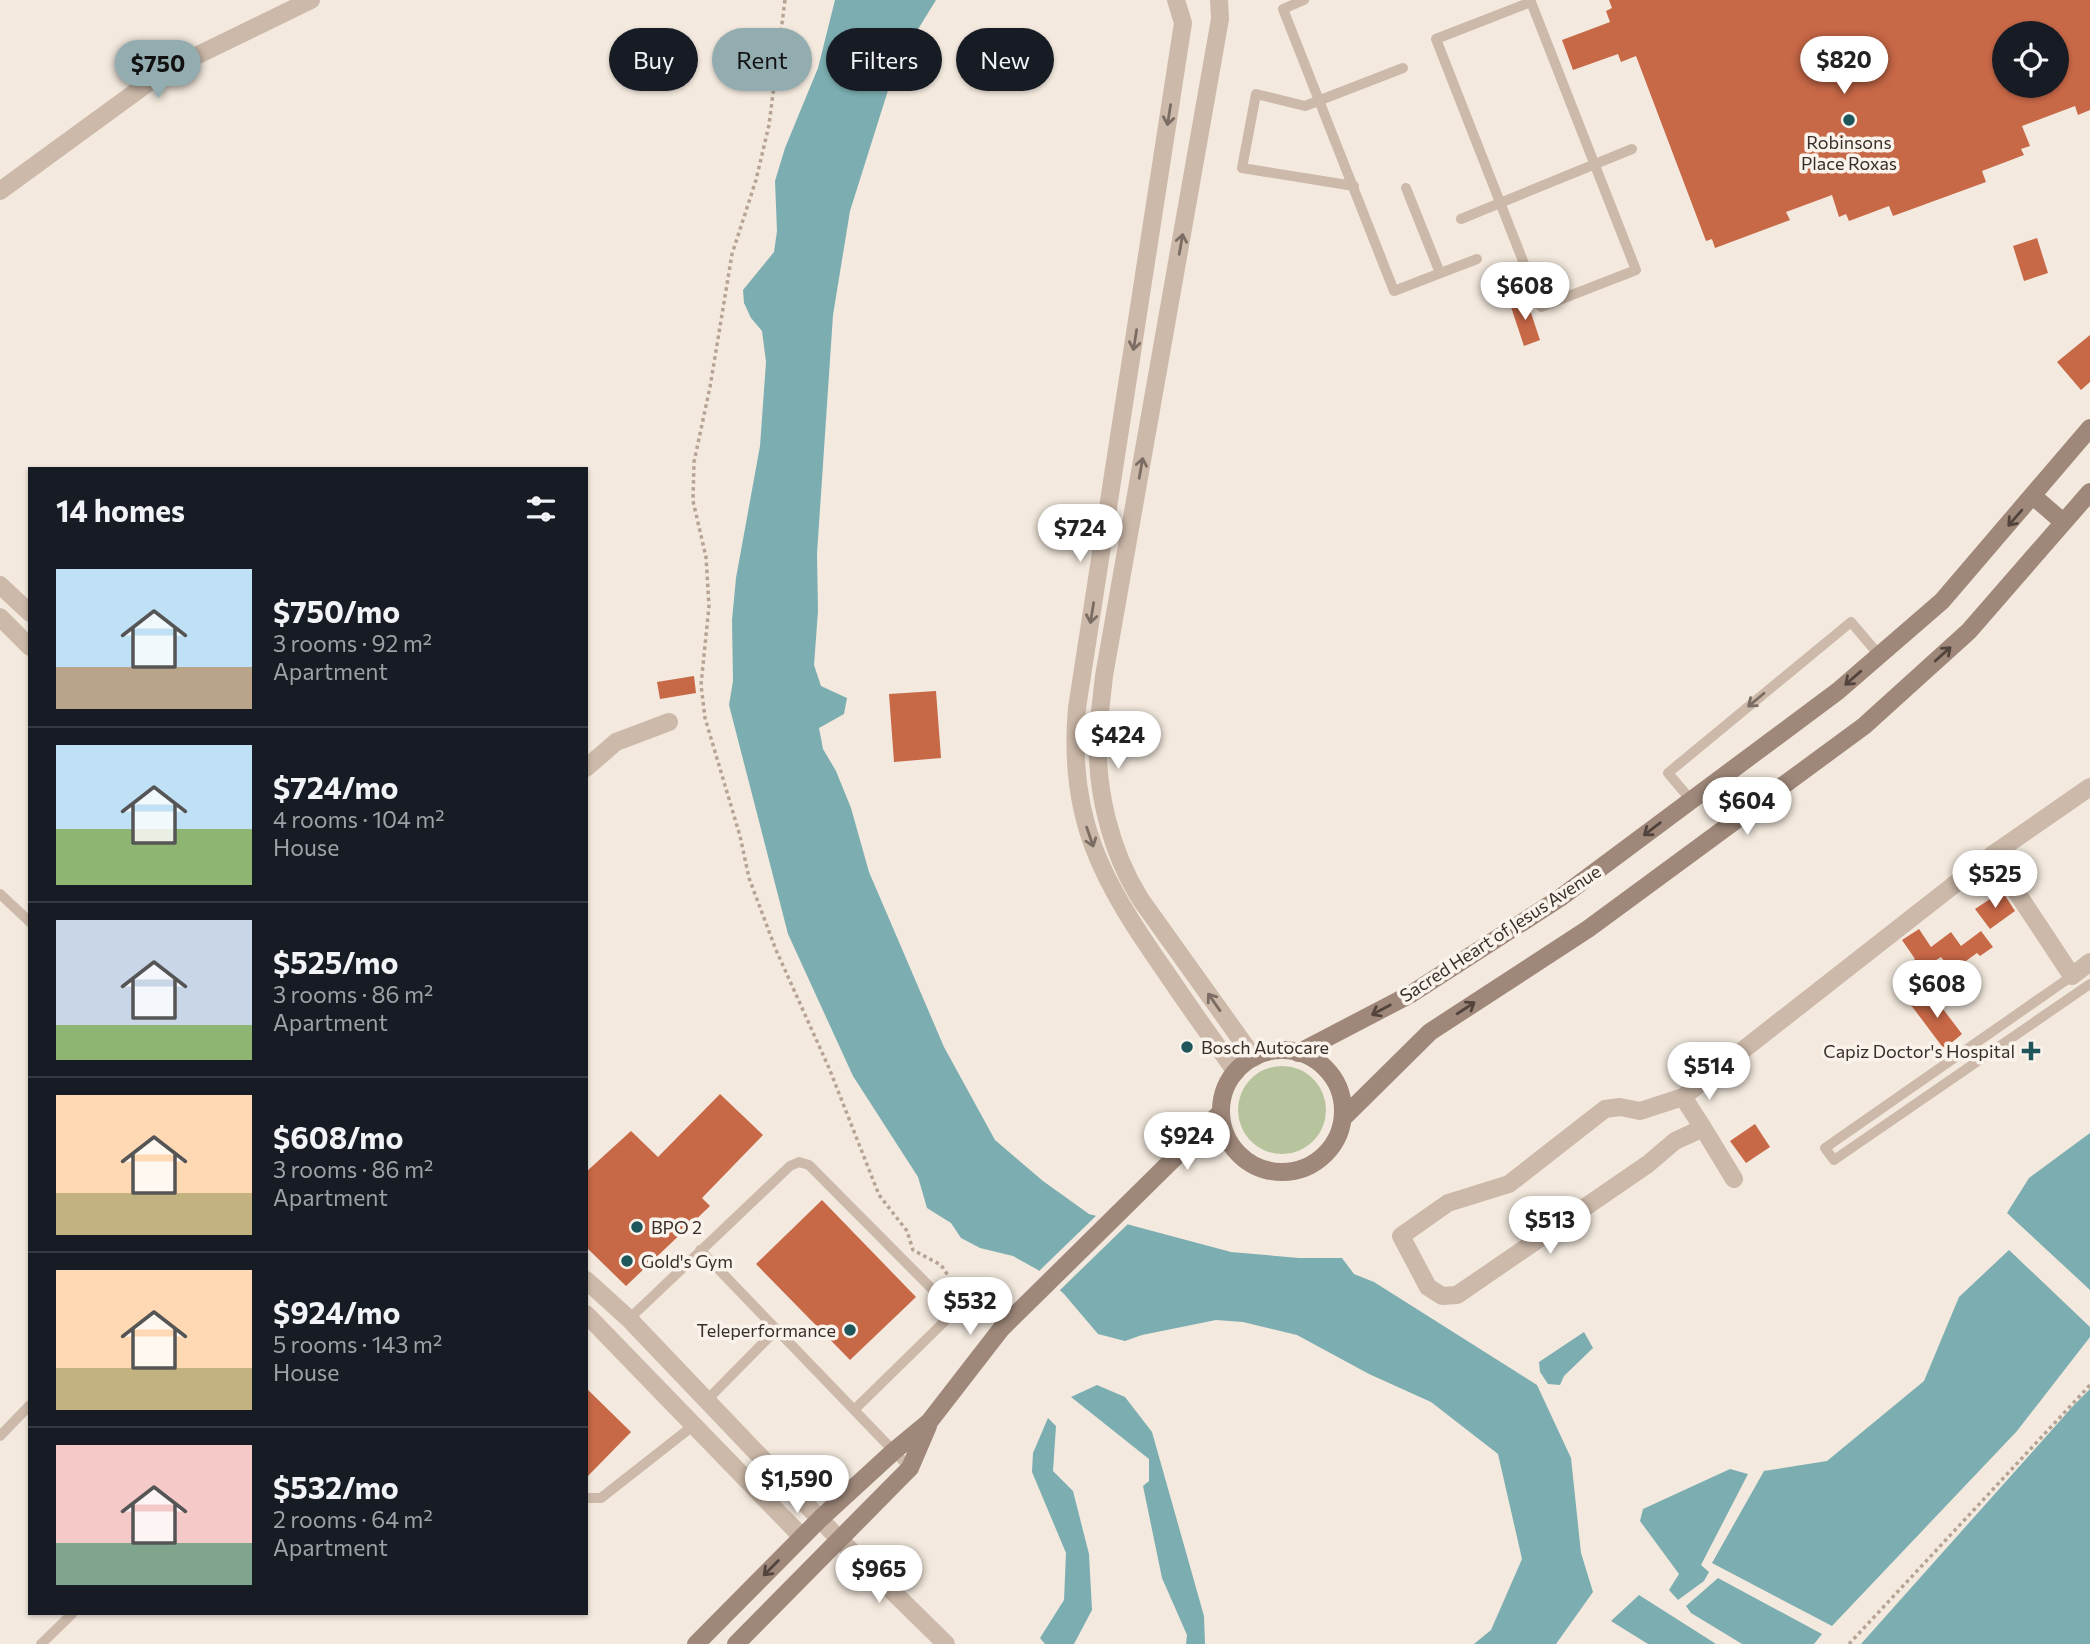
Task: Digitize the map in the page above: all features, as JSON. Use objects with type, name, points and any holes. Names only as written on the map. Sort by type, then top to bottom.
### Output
[{"type":"main road","name":"Sacred Heart of Jesus Avenue","points":[[1298,1053],[1411,994],[1560,898],[1838,691],[1942,601],[2090,428]]},
{"type":"main road","points":[[1343,1118],[1430,1032],[1588,929],[1864,726],[1969,631],[2090,492]]},
{"type":"main road","points":[[2033,496],[2063,522]]},
{"type":"main road","points":[[1275,1052],[1298,1053],[1318,1062],[1333,1077],[1342,1097],[1343,1118],[1337,1138],[1325,1154],[1299,1170],[1279,1172],[1259,1167],[1235,1149],[1225,1132],[1221,1112],[1226,1087],[1236,1072],[1254,1058],[1275,1052]]},
{"type":"main road","points":[[696,1644],[821,1518],[929,1422],[1001,1329],[1221,1112]]},
{"type":"main road","points":[[736,1644],[911,1468],[929,1422]]},
{"type":"street","points":[[0,191],[163,72],[311,0]]},
{"type":"street","points":[[1176,0],[1183,23],[1077,708],[1075,766],[1086,825],[1097,859],[1110,886],[1127,916],[1236,1072]]},
{"type":"street","points":[[1219,0],[1220,19],[1104,676],[1098,729],[1098,762],[1107,817],[1126,874],[1141,900],[1254,1058]]},
{"type":"street","points":[[0,585],[28,611]]},
{"type":"street","points":[[0,617],[28,645]]},
{"type":"street","points":[[588,766],[616,742],[669,722]]},
{"type":"street","points":[[1703,1128],[1675,1141],[1648,1164],[1457,1295],[1442,1296],[1428,1287],[1401,1236],[1448,1203],[1509,1184],[1605,1109],[1620,1107],[1640,1111],[1683,1097],[1992,855],[2090,787]]},
{"type":"street","points":[[1992,855],[2072,976],[2090,962]]},
{"type":"street","points":[[1683,1097],[1734,1179]]},
{"type":"street","points":[[588,1282],[629,1319],[839,1539],[946,1644]]},
{"type":"street","points":[[588,1316],[802,1537]]},
{"type":"street","points":[[610,1338],[629,1319]]},
{"type":"lane","points":[[1304,0],[1283,9],[1394,291],[1477,259]]},
{"type":"lane","points":[[1531,2],[1636,270],[1541,307],[1500,202],[1436,39],[1531,2]]},
{"type":"lane","points":[[1354,186],[1242,168],[1256,94],[1305,106],[1403,68]]},
{"type":"lane","points":[[1461,219],[1632,149]]},
{"type":"lane","points":[[1406,188],[1440,273]]},
{"type":"lane","points":[[1690,799],[1668,773],[1851,622],[1879,655]]},
{"type":"lane","points":[[0,894],[28,920]]},
{"type":"lane","points":[[2072,976],[1825,1148],[1834,1160],[2090,984]]},
{"type":"lane","points":[[629,1319],[790,1166],[799,1162],[809,1165],[946,1303],[946,1320],[855,1409]]},
{"type":"lane","points":[[699,1250],[911,1468]]},
{"type":"lane","points":[[708,1400],[777,1329]]},
{"type":"lane","points":[[0,1436],[28,1407]]},
{"type":"lane","points":[[588,1498],[601,1498],[694,1425]]},
{"type":"lane","points":[[41,1644],[71,1615]]},
{"type":"path","points":[[785,0],[769,125],[756,180],[732,254],[710,387],[694,462],[693,501],[706,557],[709,606],[701,685],[705,718],[740,836],[749,878],[776,950],[830,1068],[880,1195],[907,1231],[913,1250],[942,1265],[959,1292],[980,1301],[1001,1329]]},
{"type":"path","points":[[1850,1644],[2090,1385]]},
{"type":"green space","points":[[1282,1066],[1299,1070],[1313,1079],[1322,1093],[1326,1110],[1322,1127],[1313,1141],[1299,1150],[1282,1154],[1265,1150],[1251,1141],[1242,1127],[1238,1110],[1242,1093],[1251,1079],[1265,1070]]},
{"type":"water","points":[[835,0],[936,0],[919,28],[828,28]]},
{"type":"water","points":[[826,36],[826,91],[888,91],[850,211],[833,315],[817,554],[818,611],[814,665],[821,686],[847,698],[844,714],[819,728],[823,749],[836,771],[851,808],[869,872],[944,1047],[995,1140],[1043,1181],[1089,1214],[1231,1252],[1299,1258],[1342,1258],[1354,1274],[1374,1282],[1537,1385],[1571,1458],[1581,1553],[1593,1592],[1556,1644],[1474,1644],[1491,1630],[1522,1559],[1498,1454],[1431,1402],[1369,1374],[1297,1335],[1243,1322],[1216,1320],[1125,1341],[1098,1334],[1064,1294],[1038,1270],[1013,1256],[980,1248],[961,1238],[951,1223],[927,1208],[918,1177],[853,1076],[788,934],[729,705],[733,681],[732,620],[736,578],[760,446],[766,362],[762,331],[751,318],[744,303],[743,290],[774,252],[777,231],[775,181],[785,148],[809,91],[812,91],[812,83]]},
{"type":"water","points":[[2090,1133],[2090,1290],[2007,1213],[2029,1178]]},
{"type":"water","points":[[2009,1250],[2090,1327],[2090,1337],[2017,1431],[1832,1626],[1712,1563],[1764,1471],[1827,1461],[1924,1381],[1959,1297]]},
{"type":"water","points":[[1584,1332],[1593,1348],[1564,1376],[1560,1385],[1548,1384],[1540,1372],[1539,1362]]},
{"type":"water","points":[[1097,1385],[1125,1397],[1152,1432],[1204,1616],[1205,1644],[1186,1644],[1187,1635],[1162,1578],[1143,1486],[1149,1481],[1149,1459],[1071,1397]]},
{"type":"water","points":[[2090,1389],[2090,1644],[1861,1644],[2074,1405]]},
{"type":"water","points":[[1048,1418],[1056,1426],[1053,1471],[1073,1491],[1089,1554],[1092,1610],[1074,1644],[1045,1644],[1040,1638],[1064,1600],[1066,1553],[1032,1472],[1033,1453]]},
{"type":"water","points":[[1730,1469],[1748,1474],[1701,1565],[1709,1572],[1704,1581],[1678,1600],[1669,1590],[1679,1574],[1640,1521],[1643,1509]]},
{"type":"water","points":[[1718,1578],[1822,1634],[1814,1644],[1742,1644],[1691,1613],[1686,1606]]},
{"type":"water","points":[[1639,1595],[1716,1644],[1648,1644],[1611,1621]]},
{"type":"pier","points":[[1099,1213],[1130,1222],[1057,1293],[1037,1273]]},
{"type":"building","name":"Robinsons Place Roxas","points":[[1609,0],[2090,0],[2090,110],[2078,115],[2075,106],[2022,126],[2030,146],[2021,149],[2024,155],[1982,171],[1986,182],[1893,216],[1889,206],[1849,221],[1846,214],[1839,217],[1832,195],[1786,212],[1790,220],[1715,248],[1712,239],[1706,241],[1636,56],[1621,62],[1618,54],[1573,70],[1562,40],[1610,22],[1606,11],[1612,8]]},
{"type":"building","points":[[2037,238],[2048,273],[2024,281],[2013,246]]},
{"type":"building","points":[[1526,298],[1540,340],[1524,346],[1510,304]]},
{"type":"building","points":[[2090,335],[2090,382],[2081,390],[2057,362]]},
{"type":"building","points":[[694,676],[696,693],[660,699],[657,682]]},
{"type":"building","points":[[936,691],[941,758],[894,762],[889,694]]},
{"type":"building","points":[[2002,891],[2015,911],[1990,929],[1975,909]]},
{"type":"building","points":[[1919,929],[1931,947],[1951,932],[1961,946],[1981,931],[1993,947],[1980,956],[1977,953],[1952,971],[1941,957],[1911,976],[1905,967],[1915,959],[1902,940]]},
{"type":"building","points":[[1930,992],[1962,1034],[1944,1049],[1911,1005]]},
{"type":"building","name":"BPO 2","points":[[720,1094],[763,1135],[702,1198],[710,1206],[626,1286],[588,1249],[588,1170],[631,1131],[658,1157]]},
{"type":"building","points":[[1755,1124],[1770,1147],[1746,1163],[1730,1141]]},
{"type":"building","points":[[822,1200],[916,1297],[850,1360],[756,1264]]},
{"type":"building","points":[[588,1390],[631,1432],[588,1476]]},
{"type":"place","name":"Robinsons Place Roxas","points":[[1849,120]]},
{"type":"place","name":"Bosch Autocare","points":[[1187,1047]]},
{"type":"place","name":"Capiz Doctor's Hospital","points":[[2031,1051]]},
{"type":"place","name":"BPO 2","points":[[637,1227]]},
{"type":"place","name":"Gold's Gym","points":[[627,1261]]},
{"type":"place","name":"Teleperformance","points":[[850,1330]]}]
